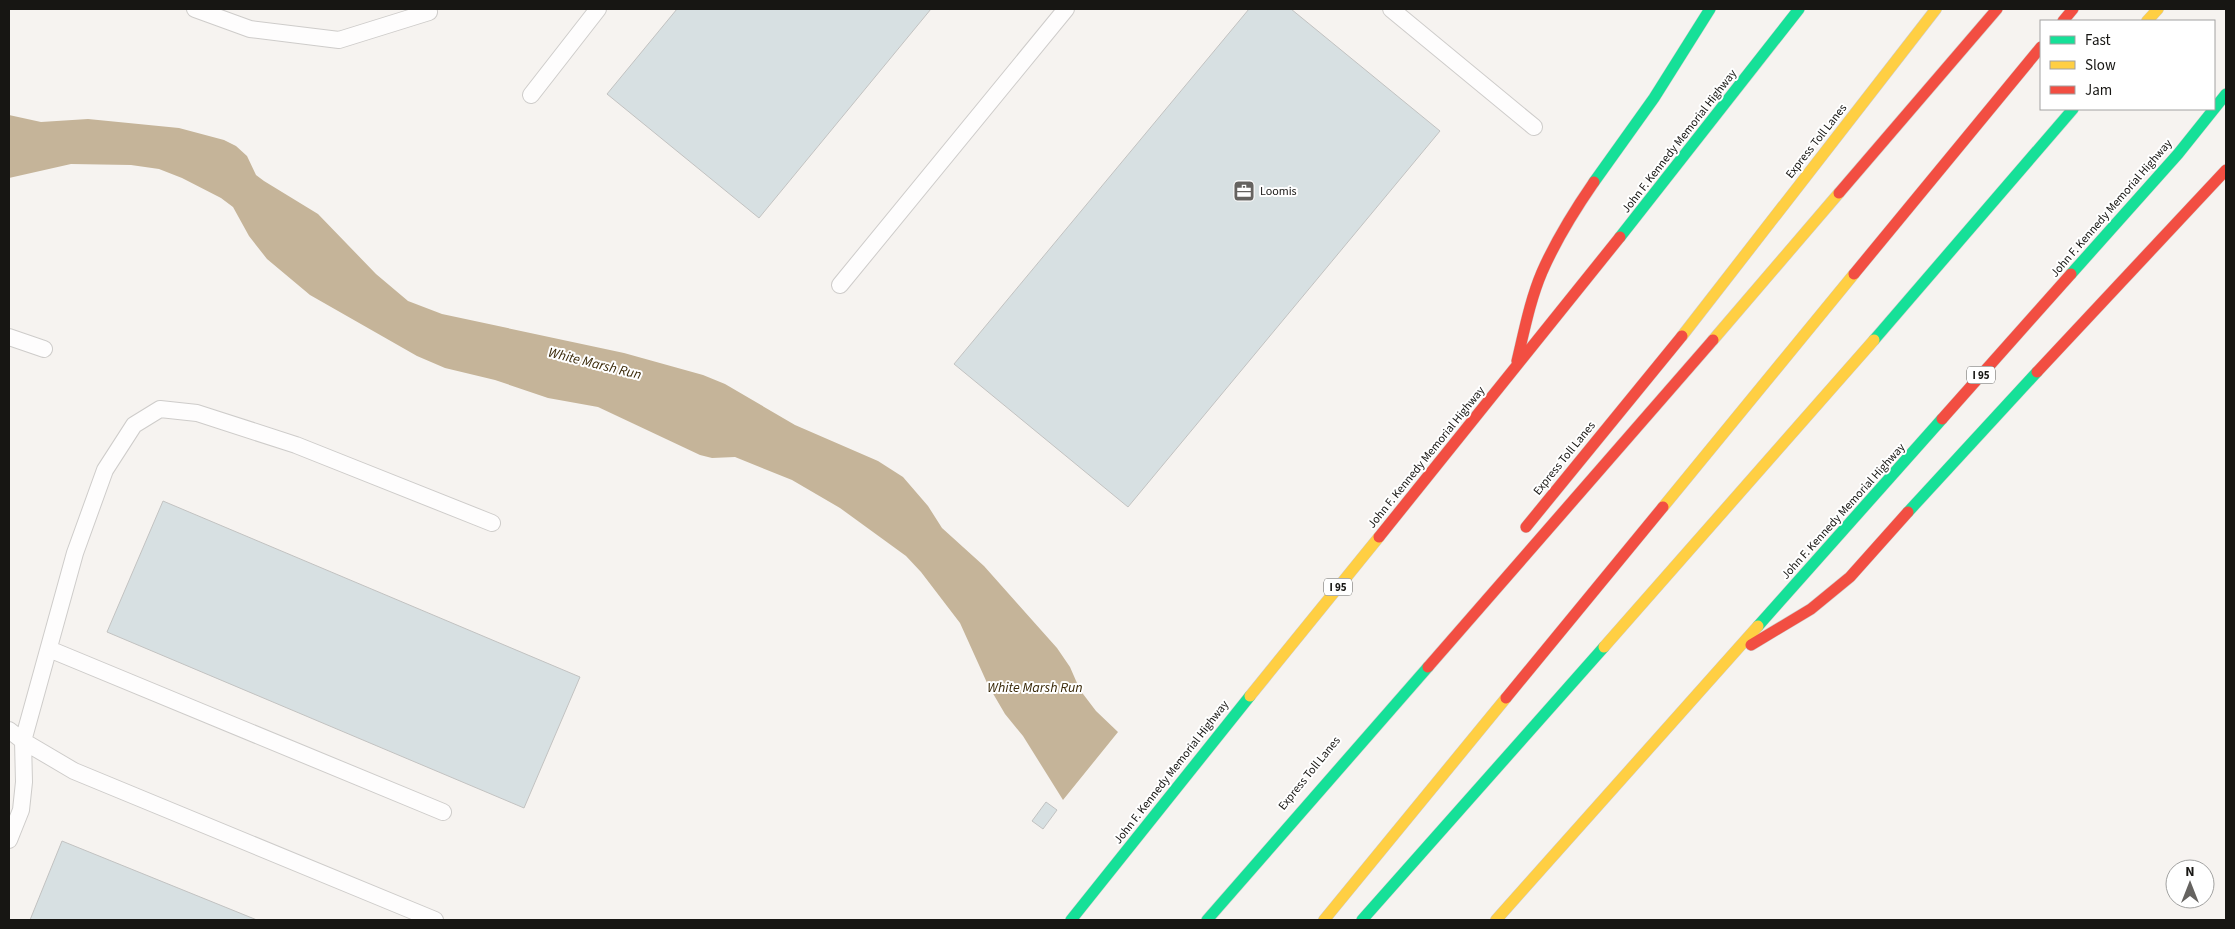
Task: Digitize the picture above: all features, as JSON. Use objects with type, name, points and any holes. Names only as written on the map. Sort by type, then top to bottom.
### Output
[{"type":"highway","points":[[1515,369],[1532,302],[1542,273],[1572,212],[1654,98],[1710,9]]},
{"type":"highway","name":"John F. Kennedy Memorial Highway","points":[[1071,920],[1207,748],[1664,184],[1799,9]]},
{"type":"highway","name":"Express Toll Lanes","points":[[1521,533],[1697,317],[1936,9]]},
{"type":"highway","points":[[1207,920],[1737,312],[1997,9]]},
{"type":"highway","points":[[2063,20],[2073,9]]},
{"type":"highway","points":[[2148,20],[2158,9]]},
{"type":"highway","points":[[1324,920],[2040,48]]},
{"type":"highway","name":"John F. Kennedy Memorial Highway","points":[[2215,108],[2226,94]]},
{"type":"highway","points":[[1362,920],[1740,495],[2072,110]]},
{"type":"highway","name":"John F. Kennedy Memorial Highway","points":[[1496,920],[2178,154],[2213,110]]},
{"type":"highway","points":[[1734,654],[1811,609],[1850,577],[1996,415],[2226,170]]},
{"type":"highway","name":"Express Toll Lanes","points":[[1207,920],[1414,665]]},
{"type":"lane","points":[[195,9],[250,29],[339,40],[429,12],[428,9]]},
{"type":"lane","points":[[531,95],[598,9]]},
{"type":"lane","points":[[840,286],[1066,9]]},
{"type":"lane","points":[[1391,9],[1534,127]]},
{"type":"lane","points":[[9,337],[44,348]]},
{"type":"lane","points":[[9,840],[21,810],[24,782],[23,741],[75,553],[104,470],[134,425],[160,409],[197,413],[296,444],[492,523]]},
{"type":"lane","points":[[49,648],[442,812]]},
{"type":"lane","points":[[9,730],[23,741],[74,771],[435,920]]},
{"type":"water","name":"White Marsh Run","points":[[9,115],[41,122],[88,119],[179,128],[224,140],[236,146],[247,156],[256,175],[318,214],[376,274],[408,301],[442,314],[624,353],[703,375],[725,384],[795,425],[878,461],[903,477],[928,506],[942,528],[984,566],[1057,648],[1070,667],[1080,690],[1096,711],[1118,732],[1063,800],[1023,736],[1005,714],[988,685],[960,623],[921,572],[906,556],[840,508],[792,480],[735,457],[712,458],[700,455],[598,407],[548,398],[495,380],[445,368],[417,356],[310,295],[267,259],[249,236],[233,207],[221,198],[182,178],[159,169],[131,165],[71,164],[9,178]]},
{"type":"building","points":[[677,9],[931,9],[759,218],[607,94]]},
{"type":"building","points":[[1249,9],[1291,9],[1440,131],[1128,507],[954,364]]},
{"type":"building","points":[[163,501],[580,677],[524,808],[107,632]]},
{"type":"building","points":[[1046,802],[1057,810],[1043,829],[1032,821]]},
{"type":"building","points":[[62,841],[257,920],[30,920]]},
{"type":"traffic: fast","points":[[1594,182],[1654,98],[1710,9]]},
{"type":"traffic: fast","points":[[1620,237],[1799,9]]},
{"type":"traffic: fast","points":[[2215,108],[2226,94]]},
{"type":"traffic: fast","points":[[1874,340],[2072,110]]},
{"type":"traffic: fast","points":[[2071,274],[2178,154],[2213,110]]},
{"type":"traffic: fast","points":[[1908,512],[2037,372]]},
{"type":"traffic: fast","points":[[1758,626],[1942,419]]},
{"type":"traffic: fast","points":[[1362,920],[1604,647]]},
{"type":"traffic: fast","points":[[1207,920],[1428,667]]},
{"type":"traffic: fast","points":[[1071,920],[1250,696]]},
{"type":"traffic: slow","points":[[1682,336],[1936,9]]},
{"type":"traffic: slow","points":[[2148,20],[2158,9]]},
{"type":"traffic: slow","points":[[1713,340],[1839,193]]},
{"type":"traffic: slow","points":[[1663,507],[1854,274]]},
{"type":"traffic: slow","points":[[1604,647],[1874,340]]},
{"type":"traffic: slow","points":[[1250,696],[1379,537]]},
{"type":"traffic: slow","points":[[1496,920],[1758,626]]},
{"type":"traffic: slow","points":[[1324,920],[1506,698]]},
{"type":"traffic: jam","points":[[1839,193],[1997,9]]},
{"type":"traffic: jam","points":[[2064,20],[2073,9]]},
{"type":"traffic: jam","points":[[1854,274],[2040,48]]},
{"type":"traffic: jam","points":[[2037,372],[2226,170]]},
{"type":"traffic: jam","points":[[1517,361],[1531,305],[1542,272],[1566,226],[1594,182]]},
{"type":"traffic: jam","points":[[1379,537],[1620,237]]},
{"type":"traffic: jam","points":[[1942,419],[2071,274]]},
{"type":"traffic: jam","points":[[1526,527],[1682,336]]},
{"type":"traffic: jam","points":[[1428,667],[1713,340]]},
{"type":"traffic: jam","points":[[1506,698],[1663,507]]},
{"type":"traffic: jam","points":[[1751,645],[1811,609],[1850,577],[1908,512]]},
{"type":"place","name":"Loomis","points":[[1244,191]]}]
